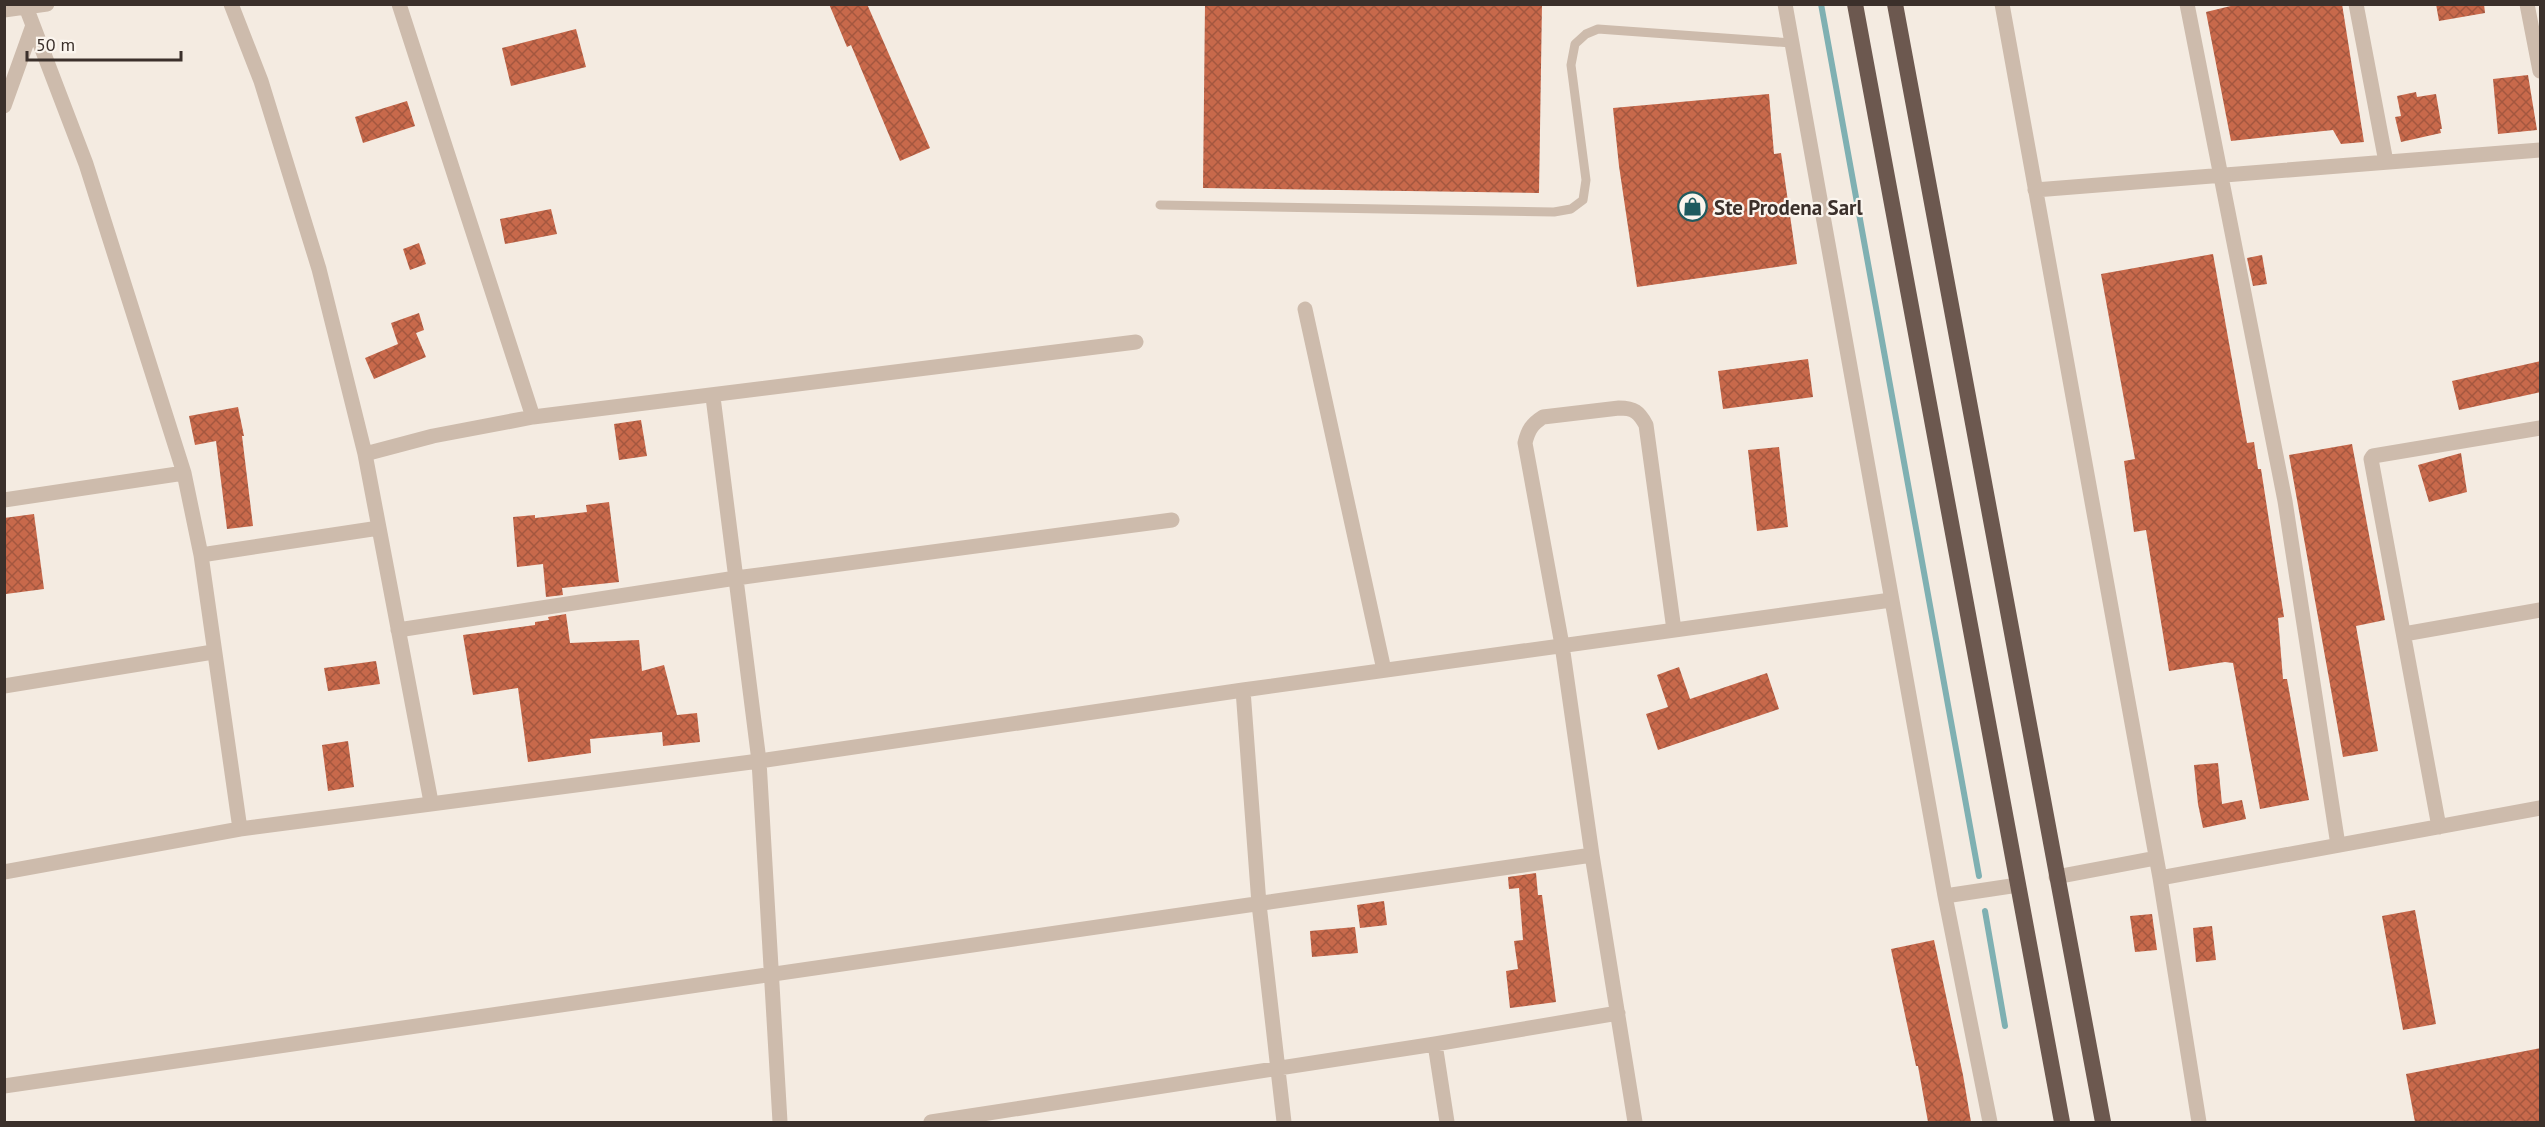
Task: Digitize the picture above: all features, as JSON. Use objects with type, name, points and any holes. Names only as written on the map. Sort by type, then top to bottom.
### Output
[{"type":"highway","points":[[1855,4],[2062,1122]]},
{"type":"highway","points":[[1894,4],[2103,1122]]},
{"type":"street","points":[[4,10],[47,4]]},
{"type":"street","points":[[231,4],[261,81],[319,269],[365,454],[431,802]]},
{"type":"street","points":[[399,4],[533,417]]},
{"type":"street","points":[[1785,4],[1945,896],[1990,1122]]},
{"type":"street","points":[[2002,4],[2160,878],[2199,1122]]},
{"type":"street","points":[[2187,4],[2285,501],[2338,845]]},
{"type":"street","points":[[2356,4],[2386,162]]},
{"type":"street","points":[[2527,4],[2541,72]]},
{"type":"street","points":[[26,8],[86,164],[184,473],[201,555],[240,829]]},
{"type":"street","points":[[4,106],[32,28]]},
{"type":"street","points":[[2035,190],[2541,150]]},
{"type":"street","points":[[1305,309],[1384,670]]},
{"type":"street","points":[[365,454],[433,436],[533,417],[713,397],[1136,342]]},
{"type":"street","points":[[713,397],[759,761],[780,1122]]},
{"type":"street","points":[[1635,1122],[1592,855],[1562,645],[1525,443],[1534,423],[1544,417],[1619,408],[1629,408],[1640,413],[1646,425],[1674,630]]},
{"type":"street","points":[[2439,827],[2370,464],[2373,456],[2541,428]]},
{"type":"street","points":[[4,500],[184,473]]},
{"type":"street","points":[[398,630],[736,578],[1172,520]]},
{"type":"street","points":[[201,555],[379,528]]},
{"type":"street","points":[[4,872],[240,829],[431,802],[759,761],[1243,690],[1891,600]]},
{"type":"street","points":[[2404,634],[2541,610]]},
{"type":"street","points":[[4,686],[213,652]]},
{"type":"street","points":[[1243,690],[1259,904],[1284,1122]]},
{"type":"street","points":[[2160,878],[2541,808]]},
{"type":"street","points":[[4,1086],[1592,855]]},
{"type":"street","points":[[2056,877],[2156,858]]},
{"type":"street","points":[[1945,896],[2018,885]]},
{"type":"street","points":[[931,1122],[1435,1044],[1618,1013]]},
{"type":"street","points":[[1435,1044],[1447,1122]]},
{"type":"lane","points":[[1160,205],[1554,212],[1571,209],[1583,200],[1586,180],[1571,65],[1575,44],[1586,34],[1598,28],[1792,43]]},
{"type":"building","points":[[829,4],[867,4],[930,148],[900,161],[851,45],[847,47]]},
{"type":"building","points":[[1205,4],[1542,4],[1539,193],[1203,188]]},
{"type":"building","points":[[2239,4],[2342,4],[2364,142],[2341,144],[2333,130],[2231,141],[2206,12]]},
{"type":"building","points":[[2436,4],[2484,4],[2485,13],[2439,21]]},
{"type":"building","points":[[576,29],[586,67],[511,86],[502,48]]},
{"type":"building","points":[[2528,75],[2537,130],[2498,134],[2493,79]]},
{"type":"building","points":[[2416,92],[2417,97],[2436,94],[2441,133],[2401,142],[2395,117],[2401,116],[2397,96]]},
{"type":"building","points":[[1769,94],[1774,154],[1781,153],[1797,264],[1637,287],[1613,108]]},
{"type":"building","points":[[407,101],[415,126],[363,143],[355,117]]},
{"type":"building","points":[[551,209],[557,234],[505,244],[500,219]]},
{"type":"building","points":[[419,243],[426,264],[410,270],[403,249]]},
{"type":"building","points":[[2213,254],[2247,443],[2254,442],[2258,469],[2261,469],[2284,617],[2278,618],[2283,679],[2287,679],[2309,800],[2260,809],[2233,663],[2225,662],[2169,671],[2146,530],[2134,532],[2124,461],[2135,459],[2101,274]]},
{"type":"building","points":[[2262,255],[2267,284],[2253,286],[2247,258]]},
{"type":"building","points":[[419,313],[424,330],[416,333],[426,357],[374,379],[365,358],[398,344],[391,323]]},
{"type":"building","points":[[1808,359],[1813,397],[1723,409],[1718,371]]},
{"type":"building","points":[[2541,361],[2541,392],[2459,410],[2452,381]]},
{"type":"building","points":[[238,407],[244,436],[242,436],[253,526],[227,529],[216,441],[195,445],[189,416]]},
{"type":"building","points":[[641,420],[647,456],[619,460],[614,424]]},
{"type":"building","points":[[2352,444],[2385,620],[2356,626],[2378,751],[2343,757],[2289,455]]},
{"type":"building","points":[[1779,447],[1788,527],[1757,531],[1748,450]]},
{"type":"building","points":[[2461,453],[2467,492],[2429,502],[2418,465]]},
{"type":"building","points":[[609,502],[619,582],[562,588],[563,595],[546,597],[543,564],[517,567],[513,517],[535,515],[535,518],[587,512],[586,505]]},
{"type":"building","points":[[34,514],[44,589],[6,594],[4,518]]},
{"type":"building","points":[[566,614],[570,643],[639,640],[642,671],[664,665],[677,715],[697,713],[700,742],[663,746],[662,732],[590,739],[591,753],[528,762],[518,688],[473,695],[463,635],[535,625],[535,622],[549,620],[548,617]]},
{"type":"building","points":[[376,661],[380,684],[328,691],[324,668]]},
{"type":"building","points":[[1679,667],[1690,699],[1767,673],[1779,709],[1658,750],[1646,714],[1668,707],[1657,675]]},
{"type":"building","points":[[348,741],[354,787],[328,791],[322,745]]},
{"type":"building","points":[[2218,763],[2222,804],[2242,800],[2246,819],[2203,828],[2194,765]]},
{"type":"building","points":[[1536,873],[1538,895],[1542,895],[1556,1002],[1510,1008],[1506,971],[1518,969],[1514,941],[1523,940],[1519,888],[1509,889],[1508,877]]},
{"type":"building","points":[[1384,901],[1387,925],[1360,928],[1357,905]]},
{"type":"building","points":[[2415,910],[2436,1024],[2403,1030],[2382,916]]},
{"type":"building","points":[[2152,914],[2157,950],[2135,952],[2130,916]]},
{"type":"building","points":[[2212,926],[2216,960],[2196,962],[2193,928]]},
{"type":"building","points":[[1355,927],[1358,953],[1312,957],[1310,931]]},
{"type":"building","points":[[1934,940],[1971,1122],[1928,1122],[1918,1066],[1916,1066],[1891,949]]},
{"type":"building","points":[[2541,1048],[2541,1122],[2415,1122],[2406,1074]]},
{"type":"waterway","points":[[1821,4],[1979,876]]},
{"type":"waterway","points":[[1985,911],[2005,1026]]},
{"type":"place","name":"Ste Prodena Sarl","points":[[1693,207]]}]
